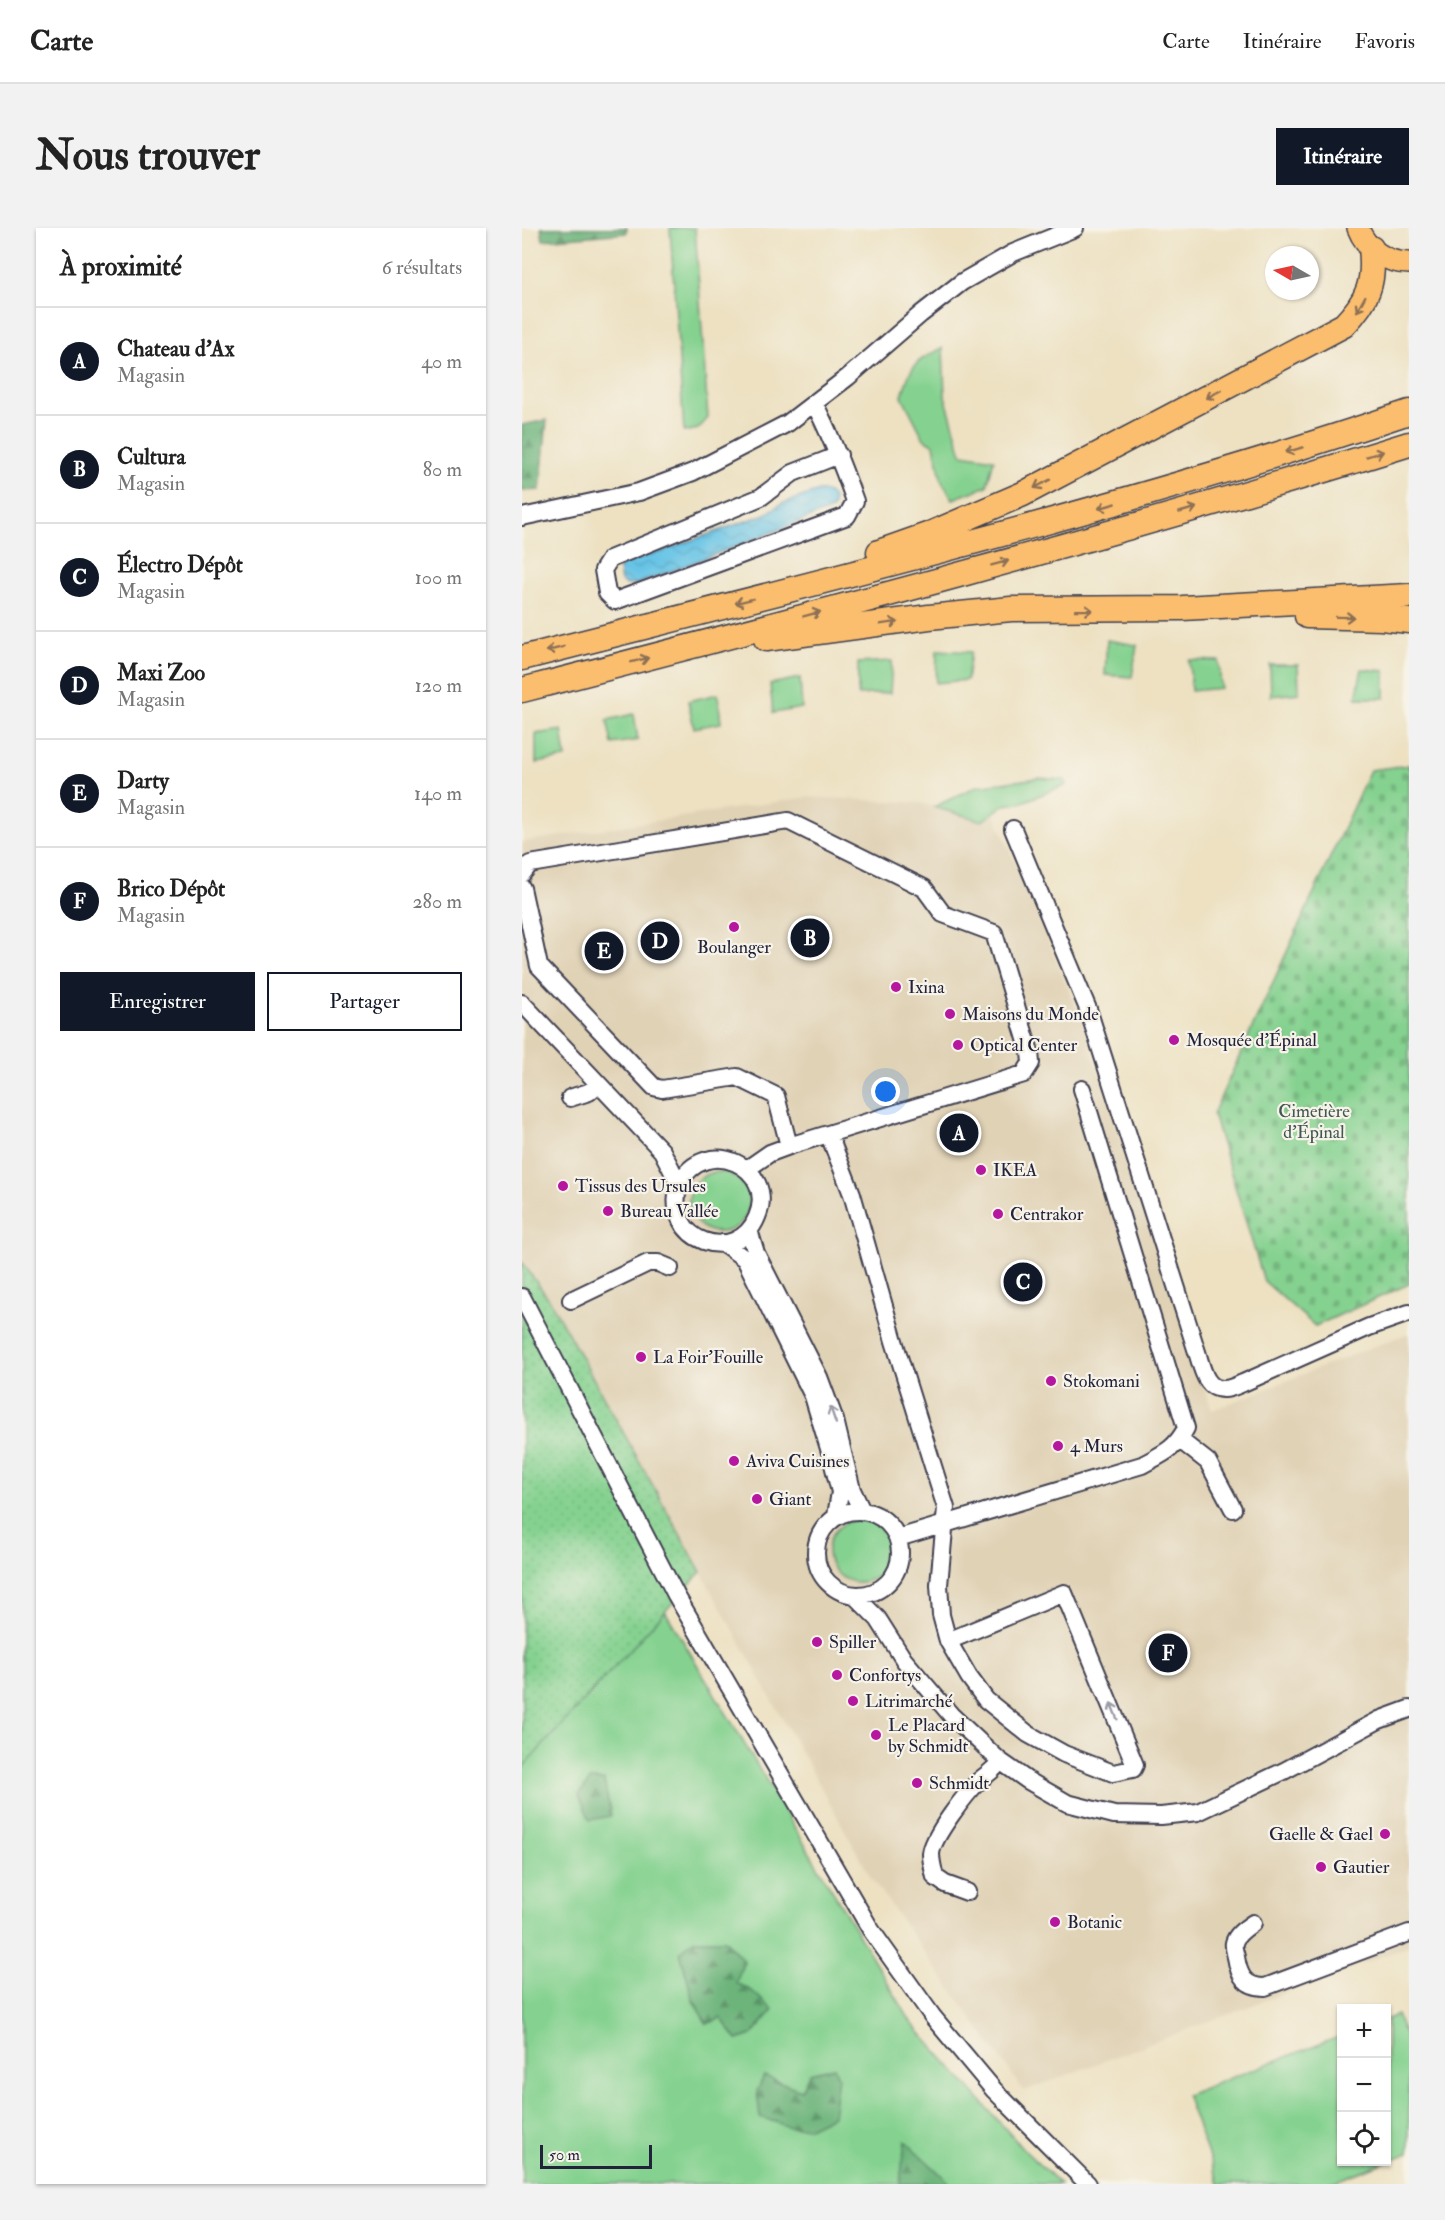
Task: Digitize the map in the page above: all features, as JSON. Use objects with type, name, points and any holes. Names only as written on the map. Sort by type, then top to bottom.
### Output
[{"type":"highway","points":[[800,587],[845,565],[940,530],[1023,494],[1344,325],[1360,309],[1373,270],[1360,234]]},
{"type":"highway","points":[[522,658],[1102,507],[1316,444],[1409,412]]},
{"type":"highway","points":[[522,690],[1010,561],[1409,444]]},
{"type":"highway","points":[[674,651],[929,617],[1011,609],[1182,608],[1409,596]]},
{"type":"highway","points":[[1182,608],[1281,616],[1382,618],[1409,621]]},
{"type":"main road","points":[[1360,234],[1391,261],[1407,265]]},
{"type":"street","points":[[522,517],[639,492],[693,472],[788,423],[848,377],[962,282],[1013,252],[1075,228]]},
{"type":"street","points":[[814,403],[839,455],[855,501],[847,516],[615,601],[607,593],[603,570],[610,559],[761,497],[793,473],[839,455]]},
{"type":"street","points":[[522,874],[530,864],[788,821],[924,888],[943,914],[994,933],[1030,1052],[1031,1063],[1024,1074],[789,1146],[770,1153],[747,1169]]},
{"type":"street","points":[[1013,829],[1088,1009],[1197,1353],[1205,1377],[1212,1386],[1225,1389],[1243,1383],[1369,1327],[1409,1313]]},
{"type":"street","points":[[522,888],[539,966],[654,1087],[662,1089],[737,1077],[776,1096],[789,1146]]},
{"type":"street","points":[[522,1003],[662,1151],[679,1184]]},
{"type":"street","points":[[570,1098],[589,1092],[598,1084]]},
{"type":"street","points":[[897,1538],[1142,1465],[1172,1449],[1186,1428],[1082,1089]]},
{"type":"street","points":[[829,1135],[852,1194],[894,1341],[946,1508],[939,1585],[941,1615],[948,1641],[969,1677],[986,1700],[1028,1734],[1064,1754],[1113,1773],[1133,1769],[1135,1766],[1064,1593],[948,1641]]},
{"type":"street","points":[[662,1151],[696,1164]]},
{"type":"street","points":[[722,1158],[735,1161],[747,1169],[755,1179],[760,1192],[757,1218],[749,1230],[742,1236],[723,1243],[701,1240],[683,1226],[675,1206],[675,1196],[688,1169],[709,1159],[722,1158]]},
{"type":"street","points":[[749,1230],[756,1253],[819,1377],[835,1420],[852,1490],[862,1510]]},
{"type":"street","points":[[723,1243],[745,1259],[813,1396],[840,1492],[836,1516]]},
{"type":"street","points":[[571,1300],[648,1263],[658,1263],[670,1268]]},
{"type":"street","points":[[522,1297],[676,1595],[871,1930],[933,2017],[994,2090],[1088,2184]]},
{"type":"street","points":[[1180,1440],[1208,1462],[1233,1509]]},
{"type":"street","points":[[862,1510],[884,1519],[897,1538],[900,1549],[897,1567],[888,1582],[879,1590],[854,1595],[837,1590],[828,1583],[821,1574],[816,1552],[818,1538],[825,1525],[845,1512],[862,1510]]},
{"type":"street","points":[[878,1619],[879,1590]]},
{"type":"street","points":[[854,1595],[878,1619],[904,1660],[951,1715],[1000,1761],[1067,1803],[1114,1815],[1161,1816],[1198,1812],[1284,1772],[1379,1720],[1409,1709]]},
{"type":"street","points":[[967,1892],[945,1884],[935,1877],[931,1853],[934,1841],[943,1826],[980,1780],[994,1772],[1000,1761]]},
{"type":"street","points":[[1253,1923],[1238,1935],[1233,1944],[1238,1970],[1244,1981],[1256,1987],[1265,1987],[1409,1933]]},
{"type":"shaded area","points":[[808,797],[920,803],[982,821],[994,813],[1082,1021],[1212,1410],[1409,1333],[1409,1946],[1024,2091],[872,1879],[550,1301],[522,1262],[522,842]]},
{"type":"green space","points":[[541,228],[627,228],[626,233],[543,240]]},
{"type":"green space","points":[[670,228],[695,228],[708,418],[698,429],[684,432]]},
{"type":"green space","points":[[943,348],[945,396],[962,454],[994,459],[987,486],[953,499],[942,482],[934,445],[924,439],[902,396],[911,371],[919,361]]},
{"type":"green space","points":[[547,420],[540,490],[522,491],[522,425]]},
{"type":"green space","points":[[1107,640],[1137,645],[1132,677],[1105,675]]},
{"type":"green space","points":[[937,650],[971,652],[967,680],[936,683]]},
{"type":"green space","points":[[1189,660],[1219,661],[1221,688],[1191,691]]},
{"type":"green space","points":[[892,661],[890,693],[858,695],[858,663]]},
{"type":"green space","points":[[1270,665],[1298,665],[1299,693],[1271,696]]},
{"type":"green space","points":[[1362,669],[1385,671],[1385,698],[1356,698]]},
{"type":"green space","points":[[800,678],[802,708],[773,713],[770,684]]},
{"type":"green space","points":[[718,694],[721,723],[694,728],[688,701]]},
{"type":"green space","points":[[634,714],[638,740],[612,744],[607,720]]},
{"type":"green space","points":[[562,730],[566,758],[536,763],[536,734]]},
{"type":"green space","name":"Cimetière d'Épinal","points":[[1409,765],[1409,1284],[1315,1326],[1264,1281],[1213,1114],[1370,770]]},
{"type":"green space","points":[[1039,778],[1065,780],[1066,785],[1020,803],[1004,805],[982,821],[934,807],[977,786]]},
{"type":"green space","points":[[719,1172],[736,1177],[744,1185],[749,1202],[744,1219],[736,1227],[719,1232],[702,1227],[694,1219],[689,1202],[694,1185],[702,1177]]},
{"type":"green space","points":[[522,1262],[550,1301],[701,1572],[522,1768]]},
{"type":"green space","points":[[859,1520],[881,1529],[890,1551],[881,1573],[859,1582],[837,1573],[828,1551],[837,1529]]},
{"type":"green space","points":[[665,1611],[911,2022],[1026,2152],[1060,2184],[522,2184],[522,1768]]},
{"type":"green space","points":[[590,1780],[604,1780],[611,1816],[590,1820],[579,1795]]},
{"type":"green space","points":[[693,1940],[725,1940],[744,1961],[736,1983],[752,1991],[773,2010],[752,2035],[737,2040],[721,2018],[707,2024],[693,2001],[680,1952]]},
{"type":"green space","points":[[1397,2015],[1409,2046],[1409,2153],[1391,2160],[1391,2017]]},
{"type":"green space","points":[[1337,2038],[1337,2166],[1375,2166],[1328,2184],[1219,2184],[1186,2095]]},
{"type":"green space","points":[[834,2067],[838,2077],[833,2116],[811,2127],[790,2127],[760,2117],[757,2091],[764,2076],[801,2090],[810,2073]]},
{"type":"green space","points":[[905,2141],[948,2181],[946,2184],[900,2184]]},
{"type":"water","points":[[819,491],[827,492],[832,496],[832,509],[638,584],[627,585],[621,581],[619,569],[621,565],[766,514],[781,504]]},
{"type":"place","name":"Boulanger","points":[[734,927]]},
{"type":"place","name":"Cultura","points":[[810,938]]},
{"type":"place","name":"Maxi Zoo","points":[[660,941]]},
{"type":"place","name":"Darty","points":[[604,951]]},
{"type":"place","name":"Ixina","points":[[896,987]]},
{"type":"place","name":"Maisons du Monde","points":[[950,1014]]},
{"type":"place","name":"Mosquée d'Épinal","points":[[1174,1040]]},
{"type":"place","name":"Optical Center","points":[[958,1045]]},
{"type":"place","name":"Chateau d'Ax","points":[[959,1133]]},
{"type":"place","name":"IKEA","points":[[981,1170]]},
{"type":"place","name":"Tissus des Ursules","points":[[563,1186]]},
{"type":"place","name":"Bureau Vallée","points":[[608,1211]]},
{"type":"place","name":"Centrakor","points":[[998,1214]]},
{"type":"place","name":"Électro Dépôt","points":[[1023,1282]]},
{"type":"place","name":"La Foir'Fouille","points":[[641,1357]]},
{"type":"place","name":"Stokomani","points":[[1051,1381]]},
{"type":"place","name":"4 Murs","points":[[1058,1446]]},
{"type":"place","name":"Aviva Cuisines","points":[[734,1461]]},
{"type":"place","name":"Giant","points":[[757,1499]]},
{"type":"place","name":"Spiller","points":[[817,1642]]},
{"type":"place","name":"Brico Dépôt","points":[[1168,1653]]},
{"type":"place","name":"Confortys","points":[[837,1675]]},
{"type":"place","name":"Litrimarché","points":[[853,1701]]},
{"type":"place","name":"Le Placard by Schmidt","points":[[876,1735]]},
{"type":"place","name":"Schmidt","points":[[917,1783]]},
{"type":"place","name":"Gaelle & Gael","points":[[1385,1834]]},
{"type":"place","name":"Gautier","points":[[1321,1867]]},
{"type":"place","name":"Botanic","points":[[1055,1922]]}]
